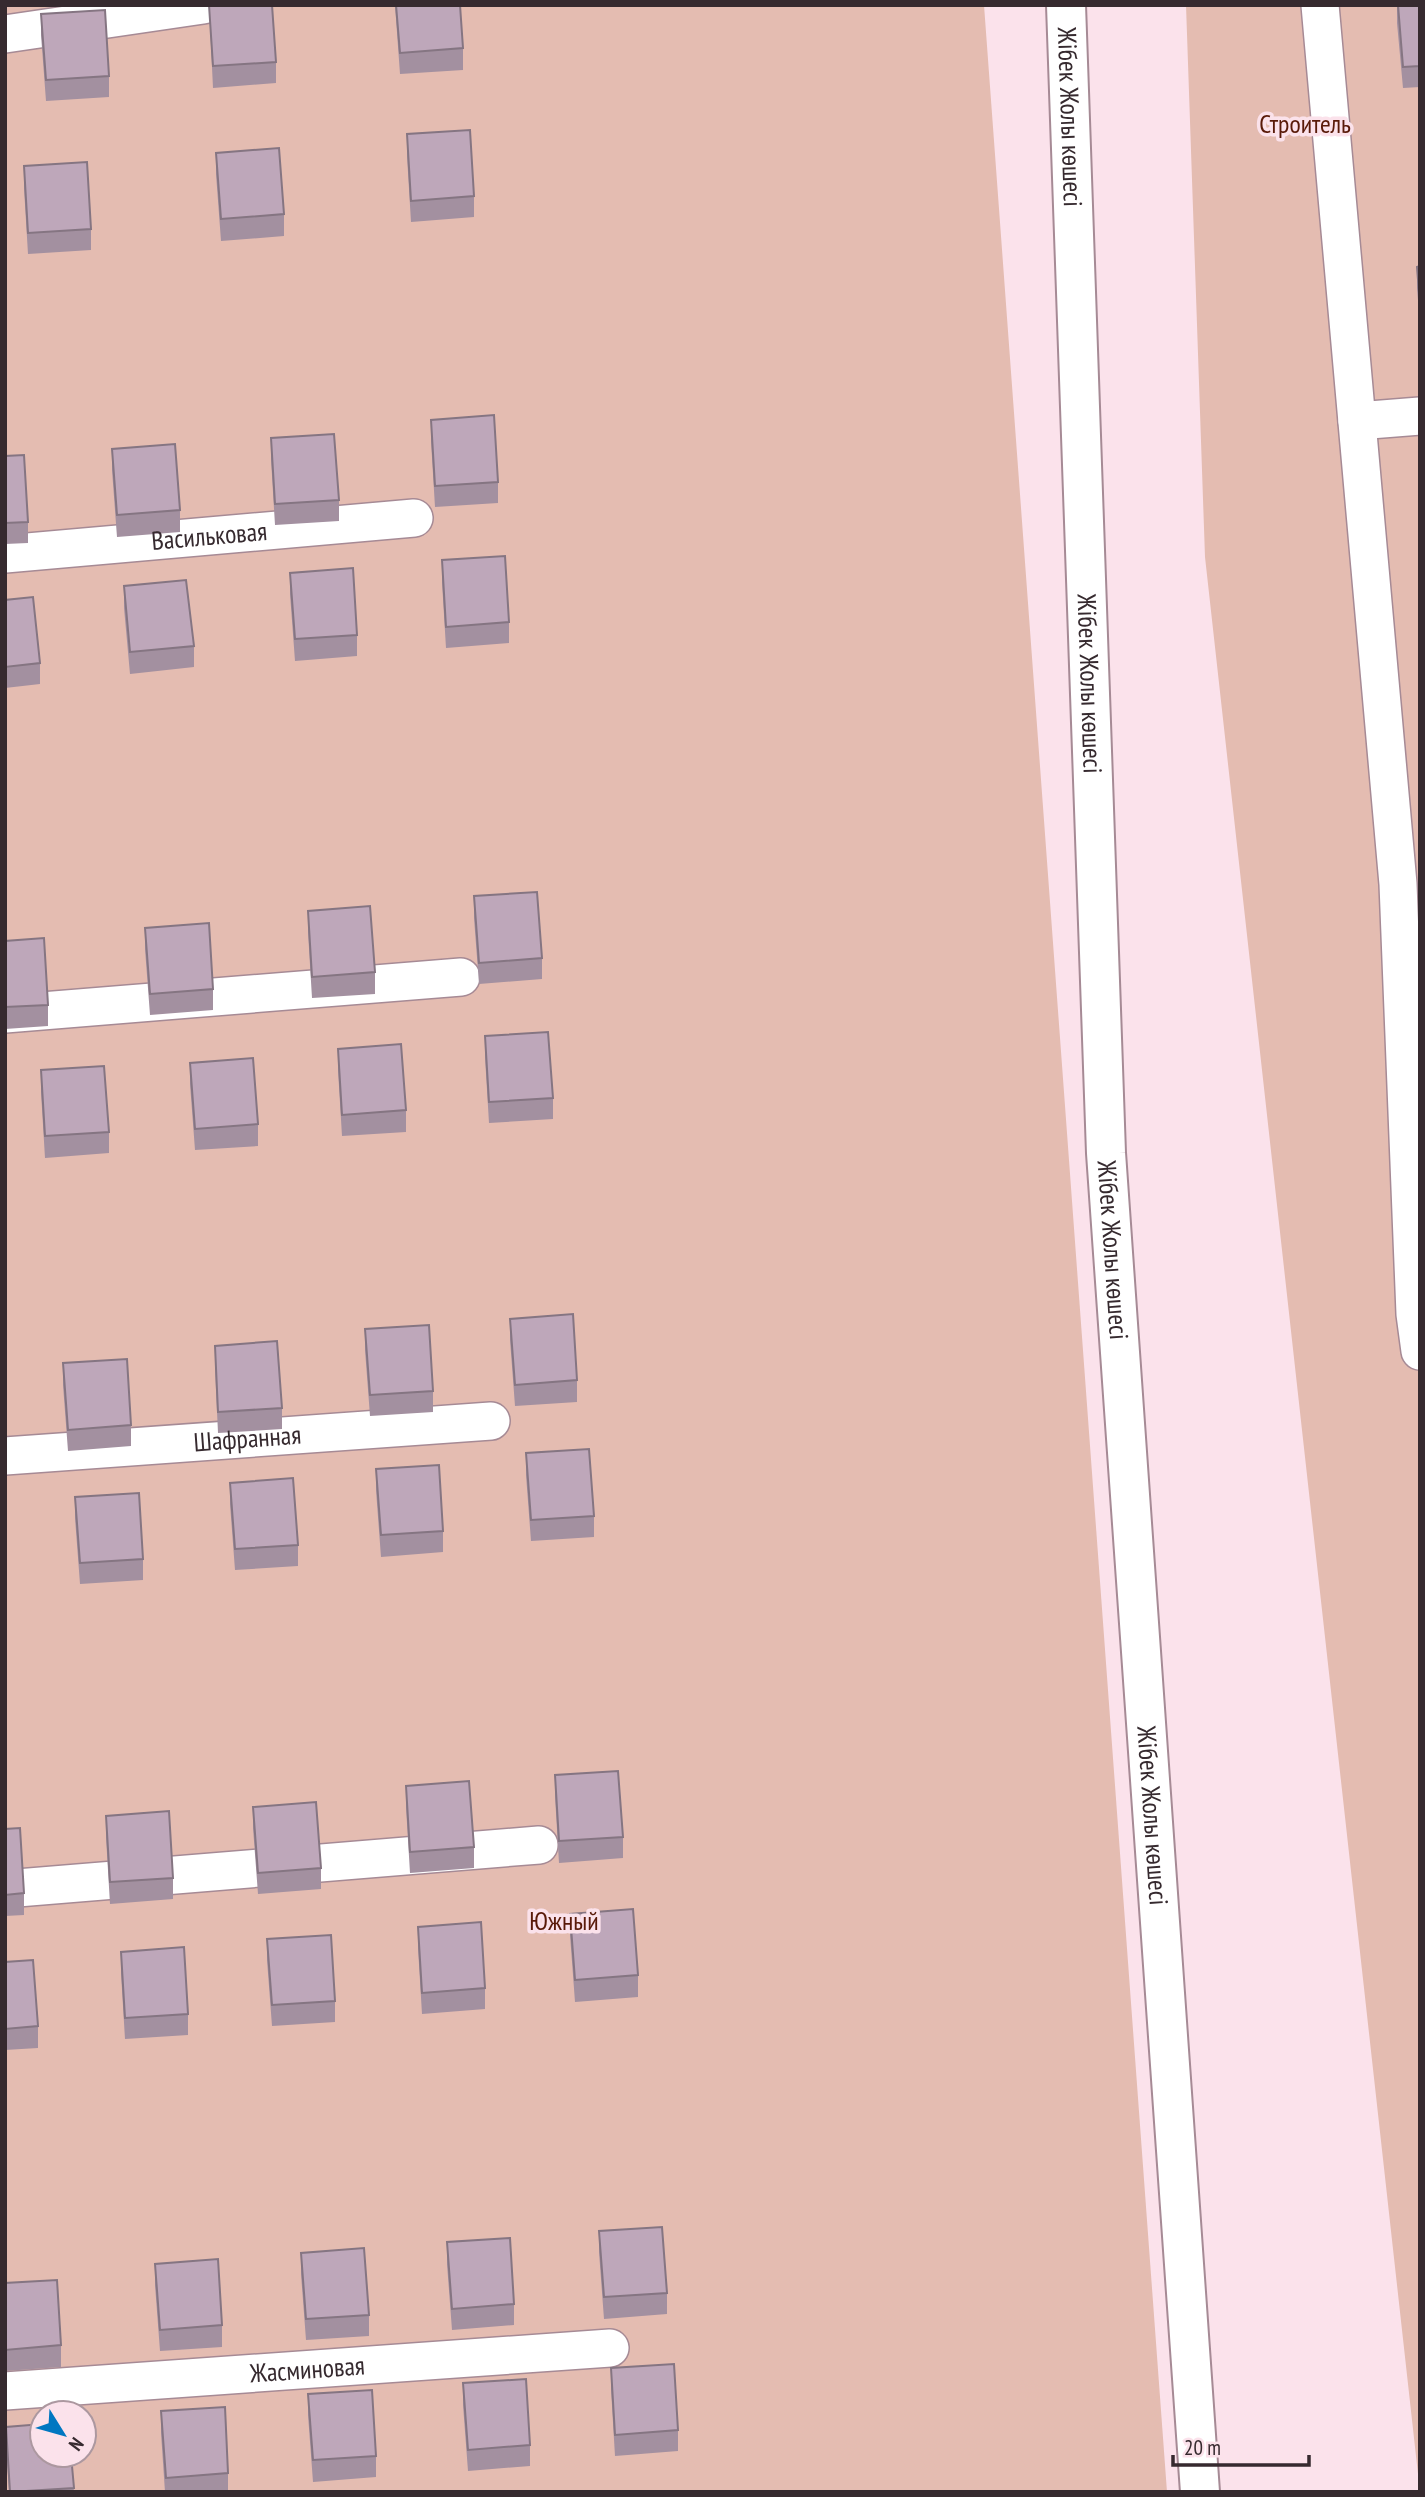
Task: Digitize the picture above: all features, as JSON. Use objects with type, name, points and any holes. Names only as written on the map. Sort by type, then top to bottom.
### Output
[{"type":"highway","name":"Жібек Жолы көшесі","points":[[1066,5],[1106,1153],[1200,2492]]},
{"type":"street","points":[[5,34],[204,5]]},
{"type":"street","points":[[1320,5],[1357,421],[1409,883],[1420,1351]]},
{"type":"street","points":[[1357,421],[1420,415]]},
{"type":"street","name":"Васильковая","points":[[5,554],[414,518]]},
{"type":"street","points":[[5,1014],[461,977]]},
{"type":"street","name":"Шафранная","points":[[5,1456],[491,1421]]},
{"type":"street","points":[[5,1889],[539,1844]]},
{"type":"street","name":"Жасминовая","points":[[5,2391],[610,2348]]},
{"type":"green space","name":"Южный","points":[[5,5],[984,5],[1167,2492],[5,2492]]},
{"type":"green space","name":"Строитель","points":[[1186,5],[1420,5],[1420,2492],[1205,557]]},
{"type":"building","points":[[209,5],[272,5],[276,62],[213,66]]},
{"type":"building","points":[[396,5],[460,5],[463,48],[400,53]]},
{"type":"building","points":[[1398,5],[1420,5],[1420,66],[1403,67]]},
{"type":"building","points":[[105,10],[109,76],[46,80],[41,14]]},
{"type":"building","points":[[470,130],[474,196],[411,201],[407,134]]},
{"type":"building","points":[[279,148],[284,214],[221,219],[216,153]]},
{"type":"building","points":[[87,162],[91,229],[28,233],[24,166]]},
{"type":"building","points":[[1420,266],[1420,305],[1417,267]]},
{"type":"building","points":[[494,415],[498,482],[435,486],[431,420]]},
{"type":"building","points":[[334,434],[339,500],[275,504],[271,438]]},
{"type":"building","points":[[175,444],[180,510],[117,515],[112,449]]},
{"type":"building","points":[[24,455],[28,522],[5,523],[5,456]]},
{"type":"building","points":[[505,556],[509,622],[446,627],[442,560]]},
{"type":"building","points":[[353,568],[357,635],[295,639],[290,573]]},
{"type":"building","points":[[186,580],[194,646],[130,652],[124,586]]},
{"type":"building","points":[[33,597],[40,663],[5,667],[5,600]]},
{"type":"building","points":[[537,892],[542,958],[479,963],[474,896]]},
{"type":"building","points":[[370,906],[375,972],[312,977],[308,911]]},
{"type":"building","points":[[209,923],[213,989],[150,994],[145,928]]},
{"type":"building","points":[[44,938],[48,1005],[5,1007],[5,941]]},
{"type":"building","points":[[548,1032],[553,1098],[489,1102],[485,1036]]},
{"type":"building","points":[[401,1044],[406,1110],[342,1115],[338,1049]]},
{"type":"building","points":[[253,1058],[258,1124],[195,1129],[190,1063]]},
{"type":"building","points":[[104,1066],[109,1132],[45,1136],[41,1070]]},
{"type":"building","points":[[573,1314],[577,1380],[515,1385],[510,1319]]},
{"type":"building","points":[[429,1325],[433,1391],[370,1395],[365,1329]]},
{"type":"building","points":[[277,1341],[282,1408],[218,1412],[215,1346]]},
{"type":"building","points":[[127,1359],[131,1425],[68,1430],[63,1363]]},
{"type":"building","points":[[589,1449],[594,1516],[531,1520],[526,1453]]},
{"type":"building","points":[[439,1465],[443,1531],[381,1535],[376,1469]]},
{"type":"building","points":[[293,1478],[298,1545],[235,1549],[230,1483]]},
{"type":"building","points":[[139,1493],[143,1559],[80,1563],[75,1497]]},
{"type":"building","points":[[618,1771],[623,1837],[559,1841],[555,1775]]},
{"type":"building","points":[[469,1781],[474,1847],[410,1852],[406,1786]]},
{"type":"building","points":[[316,1802],[321,1868],[258,1873],[253,1807]]},
{"type":"building","points":[[169,1811],[173,1878],[110,1882],[106,1816]]},
{"type":"building","points":[[20,1828],[24,1893],[5,1895],[5,1829]]},
{"type":"building","points":[[633,1909],[638,1975],[575,1980],[570,1914]]},
{"type":"building","points":[[481,1922],[485,1988],[422,1993],[418,1927]]},
{"type":"building","points":[[331,1935],[335,2001],[272,2005],[267,1939]]},
{"type":"building","points":[[184,1947],[188,2014],[125,2018],[121,1952]]},
{"type":"building","points":[[33,1960],[38,2026],[5,2029],[5,1962]]},
{"type":"building","points":[[662,2227],[667,2293],[604,2297],[599,2231]]},
{"type":"building","points":[[510,2238],[514,2304],[452,2309],[447,2242]]},
{"type":"building","points":[[364,2248],[369,2315],[306,2319],[301,2253]]},
{"type":"building","points":[[218,2259],[222,2325],[160,2330],[155,2264]]},
{"type":"building","points":[[57,2280],[61,2345],[5,2350],[5,2283]]},
{"type":"building","points":[[674,2364],[678,2430],[615,2435],[611,2368]]},
{"type":"building","points":[[526,2379],[530,2445],[468,2450],[463,2383]]},
{"type":"building","points":[[372,2390],[376,2456],[313,2460],[308,2394]]},
{"type":"building","points":[[225,2407],[228,2473],[166,2478],[161,2411]]},
{"type":"building","points":[[28,2425],[28,2469],[72,2469],[74,2488],[10,2492],[6,2427]]}]
